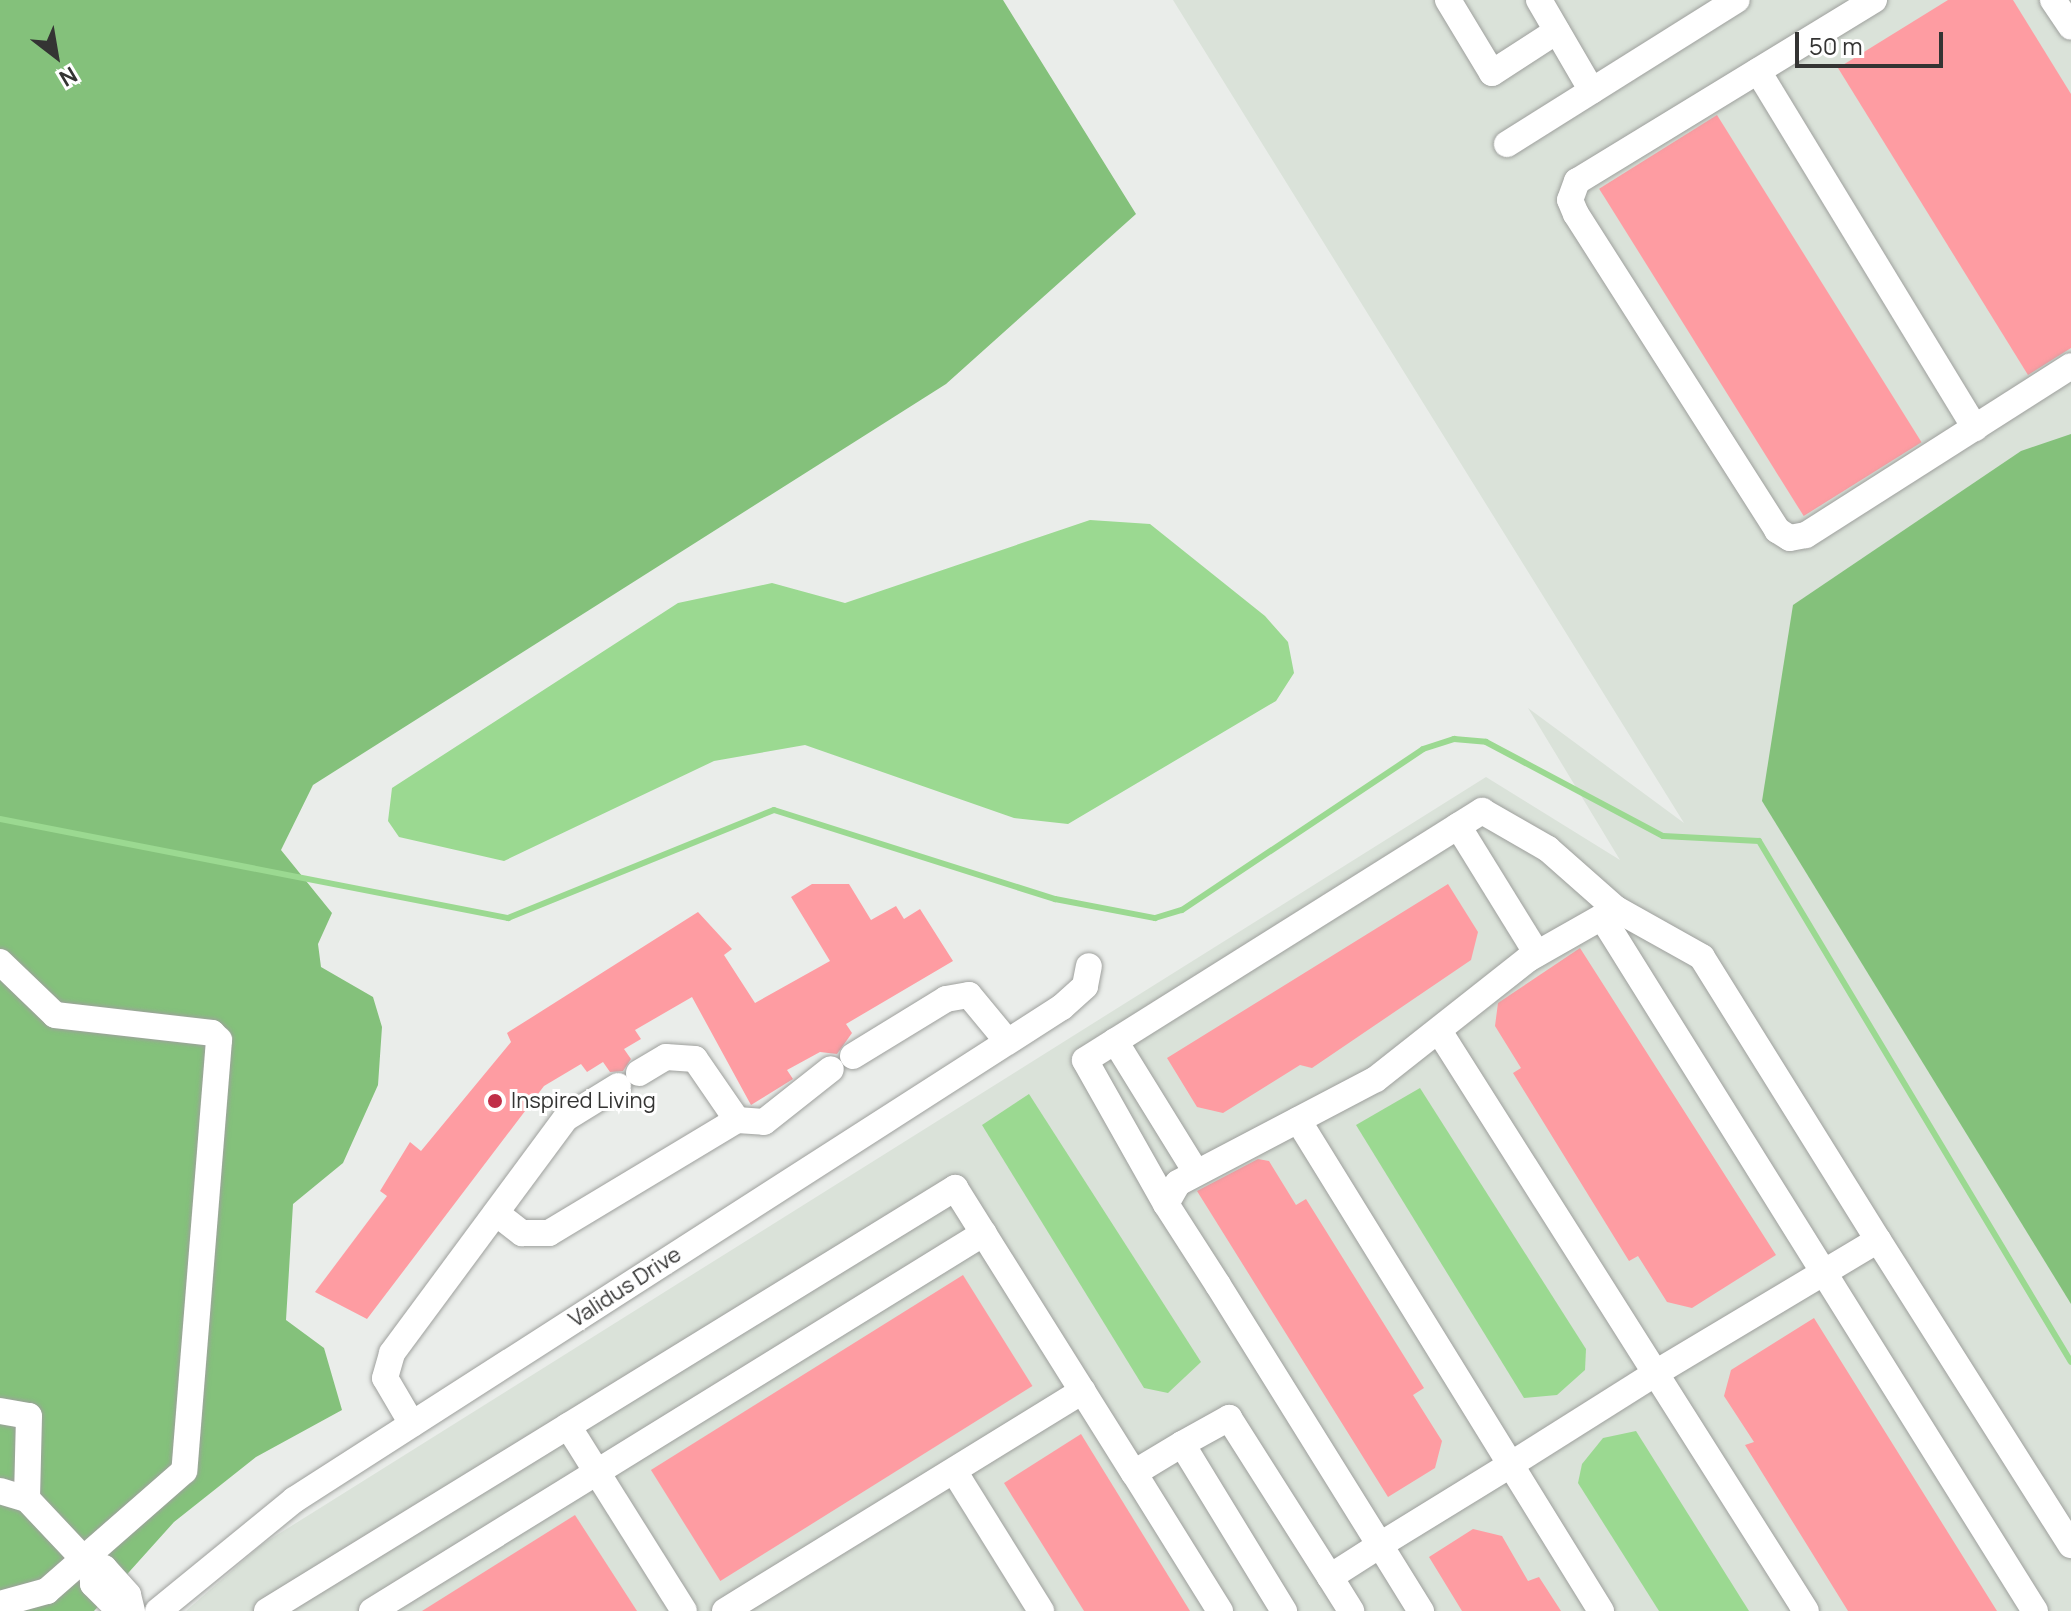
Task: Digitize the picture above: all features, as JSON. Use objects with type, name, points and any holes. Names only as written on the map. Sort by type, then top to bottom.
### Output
[{"type":"street","points":[[1448,0],[1492,73],[1557,31]]},
{"type":"street","points":[[1539,0],[1592,91]]},
{"type":"street","points":[[1507,144],[1737,0]]},
{"type":"street","points":[[1874,0],[1577,181],[1570,200],[1576,214],[1777,530],[1790,538],[1975,428],[2071,366]]},
{"type":"street","points":[[2053,0],[2071,27]]},
{"type":"street","points":[[1758,71],[1975,428]]},
{"type":"street","points":[[1421,1611],[1166,1204],[1085,1060],[1482,811],[1548,849],[1609,913],[1825,1272],[2035,1611]]},
{"type":"street","points":[[1458,826],[1537,954]]},
{"type":"street","points":[[1166,1204],[1196,1172],[1376,1079],[1537,954],[1609,913]]},
{"type":"street","points":[[1609,913],[1702,957],[2071,1545]]},
{"type":"street","points":[[0,962],[55,1015],[212,1033],[219,1040],[184,1471],[89,1565],[47,1591],[0,1604]]},
{"type":"street","name":"Validus Drive","points":[[158,1611],[249,1530],[1007,1041],[1085,986],[1089,966]]},
{"type":"street","points":[[496,1213],[522,1233],[549,1233],[737,1120],[764,1122],[784,1112],[842,1062],[946,999],[969,995],[1007,1041]]},
{"type":"street","points":[[1439,1031],[1659,1371],[1806,1611]]},
{"type":"street","points":[[1115,1041],[1196,1172]]},
{"type":"street","points":[[412,1424],[388,1388],[387,1365],[566,1118],[666,1057],[695,1059],[737,1120]]},
{"type":"street","points":[[1298,1120],[1601,1611]]},
{"type":"street","points":[[267,1611],[955,1188],[1220,1611]]},
{"type":"street","points":[[372,1611],[984,1233]]},
{"type":"street","points":[[1330,1577],[1659,1371],[1878,1240]]},
{"type":"street","points":[[725,1611],[1083,1391]]},
{"type":"street","points":[[0,1411],[29,1416],[27,1499]]},
{"type":"street","points":[[1134,1473],[1229,1418],[1351,1611]]},
{"type":"street","points":[[568,1426],[684,1611]]},
{"type":"street","points":[[1182,1444],[1284,1611]]},
{"type":"street","points":[[954,1471],[1041,1611]]},
{"type":"street","points":[[0,1491],[27,1499],[89,1565],[104,1568],[128,1595],[132,1611]]},
{"type":"shaded area","points":[[0,0],[1003,0],[1136,214],[946,384],[313,785],[281,850],[332,913],[318,944],[321,967],[373,997],[382,1027],[378,1085],[343,1163],[293,1204],[286,1320],[324,1348],[342,1410],[256,1457],[174,1522],[94,1611],[0,1611]]},
{"type":"shaded area","points":[[1173,0],[2071,0],[2071,1611],[186,1611],[261,1545],[1486,777],[1620,860],[1528,708],[1684,823]]},
{"type":"shaded area","points":[[2071,434],[2071,1304],[1762,801],[1793,605],[2021,451]]},
{"type":"shaded area","points":[[1090,520],[1150,524],[1265,616],[1288,642],[1294,673],[1276,701],[1068,824],[1014,818],[805,745],[714,761],[504,861],[399,837],[388,821],[392,788],[678,603],[772,583],[845,603]]},
{"type":"shaded area","points":[[1420,1088],[1586,1349],[1585,1370],[1557,1395],[1524,1398],[1356,1125]]},
{"type":"shaded area","points":[[1029,1094],[1201,1362],[1168,1393],[1144,1388],[982,1125]]},
{"type":"shaded area","points":[[1636,1431],[1749,1611],[1659,1611],[1578,1483],[1582,1464],[1603,1438]]},
{"type":"building","points":[[1948,0],[2013,0],[2071,94],[2071,348],[2028,375],[1838,68]]},
{"type":"building","points":[[1717,115],[1922,442],[1804,516],[1599,189]]},
{"type":"building","name":"Inspired Living","points":[[812,884],[849,884],[871,920],[896,906],[904,919],[920,909],[953,961],[846,1024],[852,1033],[837,1054],[820,1052],[787,1070],[793,1079],[751,1105],[692,997],[635,1030],[641,1039],[624,1049],[631,1059],[623,1071],[610,1072],[603,1062],[587,1072],[581,1064],[544,1086],[367,1319],[315,1292],[387,1196],[380,1191],[410,1142],[421,1151],[511,1042],[507,1033],[698,912],[732,949],[724,955],[755,1003],[830,961],[791,897]]},
{"type":"building","points":[[1448,884],[1478,932],[1471,960],[1312,1068],[1300,1065],[1223,1113],[1197,1107],[1167,1058]]},
{"type":"building","points":[[1580,948],[1776,1255],[1692,1308],[1667,1302],[1638,1256],[1629,1261],[1513,1073],[1521,1068],[1495,1026],[1498,1003]]},
{"type":"building","points":[[1258,1159],[1269,1161],[1296,1205],[1306,1199],[1424,1388],[1413,1395],[1442,1441],[1435,1468],[1388,1497],[1197,1191]]},
{"type":"building","points":[[963,1275],[1032,1386],[720,1581],[651,1470]]},
{"type":"building","points":[[1814,1318],[1997,1611],[1848,1611],[1745,1445],[1754,1442],[1724,1396],[1731,1370]]},
{"type":"building","points":[[1081,1434],[1190,1611],[1084,1611],[1004,1483]]},
{"type":"building","points":[[575,1515],[637,1611],[422,1611]]},
{"type":"building","points":[[1473,1529],[1502,1536],[1528,1581],[1539,1577],[1561,1611],[1462,1611],[1429,1557]]},
{"type":"waterway","points":[[0,819],[508,918],[774,810],[1055,899],[1155,918],[1182,910],[1423,749],[1454,739],[1486,742],[1663,836],[1759,841],[2071,1362]]},
{"type":"place","name":"Inspired Living","points":[[495,1101]]}]
